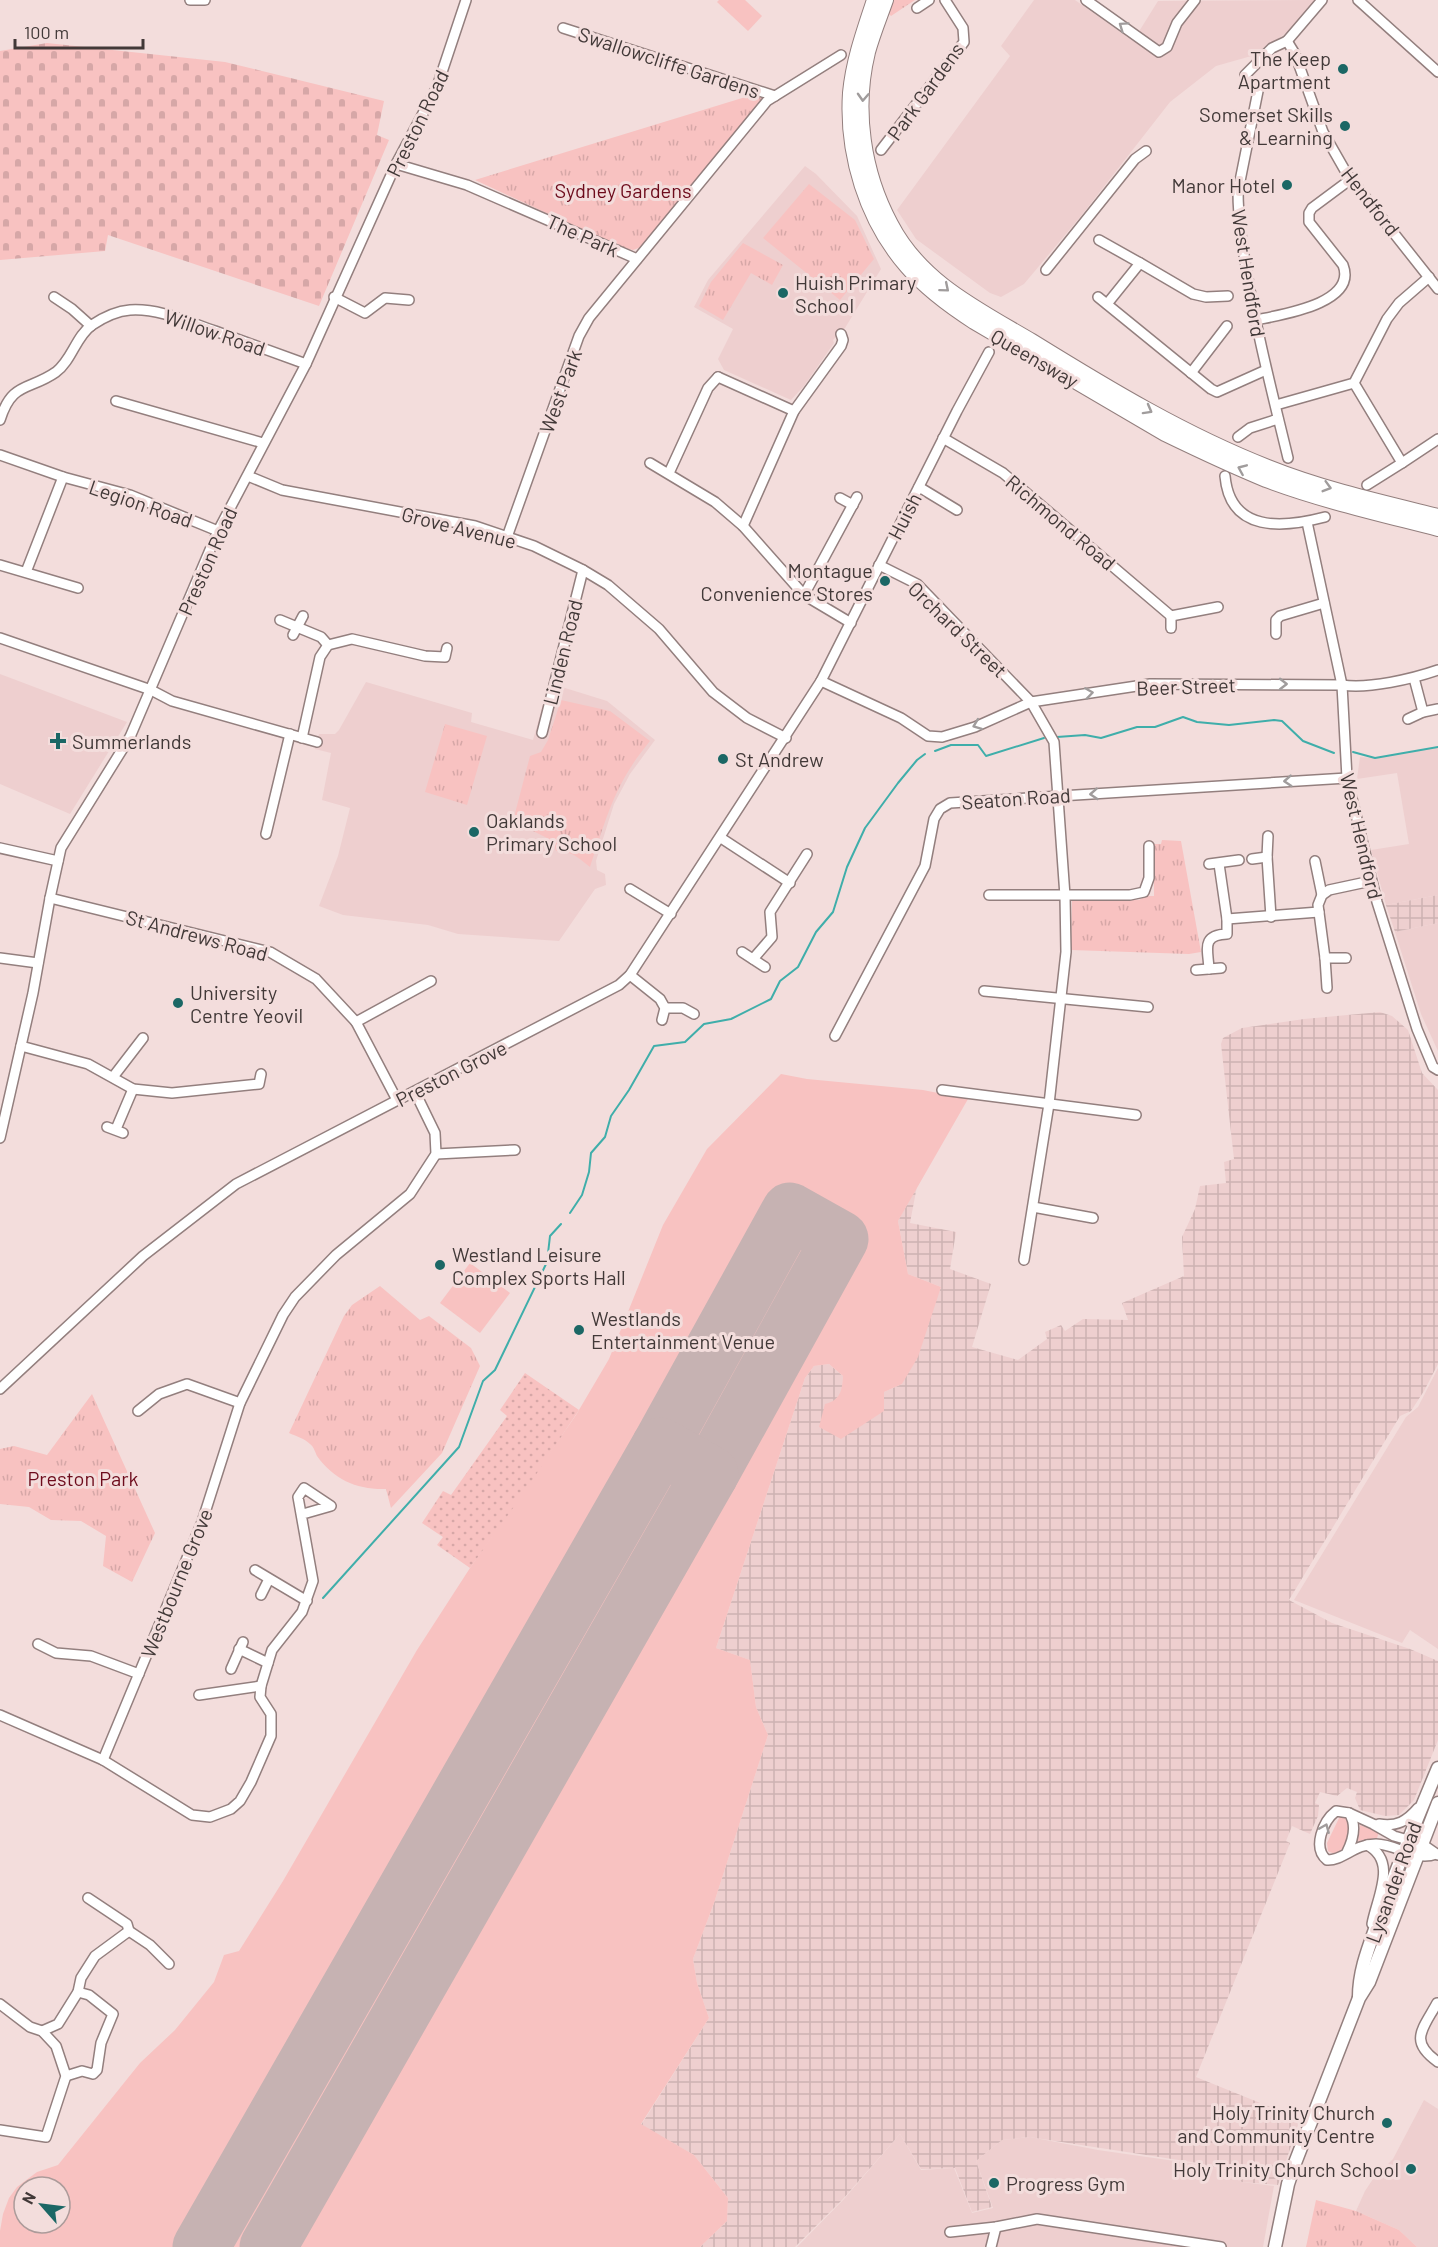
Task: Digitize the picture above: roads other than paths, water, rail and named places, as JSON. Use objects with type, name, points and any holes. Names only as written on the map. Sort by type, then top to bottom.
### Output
[{"type":"highway","name":"Queensway","points":[[874,0],[854,70],[850,116],[852,149],[876,220],[890,245],[924,285],[974,322],[1165,434],[1197,450],[1267,480],[1307,494],[1438,529]]},
{"type":"highway","name":"Queensway","points":[[886,0],[869,51],[865,71],[862,101],[863,137],[880,203],[892,226],[919,263],[935,279],[979,311],[1119,394],[1202,438],[1269,468],[1309,482],[1438,516]]},
{"type":"main road","name":"Lysander Road","points":[[1359,1998],[1359,1979],[1368,1950],[1405,1846],[1438,1768]]},
{"type":"main road","name":"Lysander Road","points":[[1275,2247],[1288,2184],[1359,1998],[1369,1982],[1438,1803]]},
{"type":"street","points":[[190,0],[205,0]]},
{"type":"street","name":"Preston Road","points":[[0,1138],[58,861],[65,840],[130,737],[218,531],[306,364],[334,297],[396,164],[437,87],[466,0]]},
{"type":"street","points":[[917,8],[929,0]]},
{"type":"street","name":"Park Gardens","points":[[882,150],[964,42],[963,28],[945,0]]},
{"type":"street","points":[[1086,0],[1159,52],[1167,47],[1177,23],[1195,0]]},
{"type":"street","points":[[1245,75],[1272,48],[1287,41],[1322,0]]},
{"type":"street","points":[[1358,0],[1438,72]]},
{"type":"street","name":"Swallowcliffe Gardens","points":[[563,28],[775,96]]},
{"type":"street","name":"Hendford","points":[[1287,41],[1295,54],[1323,132],[1351,179],[1438,289]]},
{"type":"street","name":"The Park","points":[[396,164],[466,185],[637,259],[767,101],[841,55]]},
{"type":"street","name":"West Hendford","points":[[1259,86],[1235,205],[1266,370],[1288,458]]},
{"type":"street","points":[[1046,270],[1136,159],[1146,151]]},
{"type":"street","points":[[1256,320],[1317,305],[1334,294],[1345,270],[1309,222],[1309,213],[1312,208],[1351,179]]},
{"type":"street","points":[[1099,240],[1193,294],[1206,297],[1228,296]]},
{"type":"street","name":"West Park","points":[[507,537],[579,336],[589,318],[637,259]]},
{"type":"street","points":[[1107,304],[1140,263]]},
{"type":"street","points":[[1276,405],[1354,383],[1387,319],[1399,303],[1429,278]]},
{"type":"street","points":[[54,297],[91,326]]},
{"type":"street","points":[[334,297],[364,313],[385,298],[409,300]]},
{"type":"street","points":[[1098,297],[1217,392],[1266,370]]},
{"type":"street","name":"Willow Road","points":[[0,420],[10,397],[19,390],[56,372],[64,365],[82,335],[91,326],[110,315],[130,310],[166,314],[306,364]]},
{"type":"street","points":[[1191,373],[1227,326]]},
{"type":"street","points":[[743,526],[794,411],[842,346],[841,334]]},
{"type":"street","name":"Huish","points":[[821,681],[943,438],[989,352]]},
{"type":"street","points":[[715,365],[718,377]]},
{"type":"street","points":[[718,377],[794,411]]},
{"type":"street","points":[[669,473],[708,388],[718,377]]},
{"type":"street","points":[[1354,383],[1401,463]]},
{"type":"street","points":[[116,400],[263,443]]},
{"type":"street","points":[[1238,438],[1250,428],[1278,419]]},
{"type":"street","name":"Richmond Road","points":[[943,438],[1003,473],[1172,616]]},
{"type":"street","points":[[1367,485],[1438,439]]},
{"type":"street","name":"Legion Road","points":[[0,455],[63,477],[130,495],[218,531]]},
{"type":"street","points":[[650,463],[715,502],[743,526],[804,595],[851,623]]},
{"type":"street","name":"Grove Avenue","points":[[248,476],[282,490],[475,526],[534,546],[608,585],[658,629],[713,692],[747,718],[786,738]]},
{"type":"street","points":[[1225,476],[1229,497],[1236,507],[1246,517],[1258,523],[1271,525],[1307,522],[1325,517]]},
{"type":"street","name":"Legion Road","points":[[26,573],[63,477]]},
{"type":"street","points":[[919,487],[957,510]]},
{"type":"street","points":[[804,595],[855,501],[840,498]]},
{"type":"street","name":"West Hendford","points":[[1307,522],[1342,685],[1347,778],[1371,881],[1417,1029],[1433,1067],[1438,1070]]},
{"type":"street","points":[[0,565],[78,588]]},
{"type":"street","name":"Orchard Street","points":[[879,565],[917,584],[1031,702],[1054,742],[1065,896],[1066,952],[1049,1104],[1024,1260]]},
{"type":"street","name":"Linden Road","points":[[542,734],[583,570]]},
{"type":"street","points":[[1276,634],[1276,620],[1280,616],[1324,603]]},
{"type":"street","points":[[1171,628],[1172,616],[1218,607]]},
{"type":"street","points":[[295,631],[303,616]]},
{"type":"street","points":[[280,620],[295,631],[321,637],[328,645]]},
{"type":"street","points":[[0,638],[151,690],[172,701],[317,742]]},
{"type":"street","points":[[302,738],[320,657],[328,645],[352,639],[425,656],[446,657]]},
{"type":"street","name":"Beer Street","points":[[821,681],[901,718],[928,736],[942,736],[975,727],[1031,702],[1150,684],[1356,687],[1414,678],[1438,670]]},
{"type":"street","points":[[1414,678],[1423,712]]},
{"type":"street","name":"Preston Grove","points":[[0,1389],[143,1256],[236,1184],[619,985],[630,975],[671,915],[821,681]]},
{"type":"street","points":[[1408,719],[1423,712],[1438,709]]},
{"type":"street","points":[[266,834],[290,734]]},
{"type":"street","name":"Seaton Road","points":[[836,1036],[925,866],[934,819],[940,809],[950,803],[1347,778]]},
{"type":"street","points":[[1268,836],[1271,916]]},
{"type":"street","points":[[721,838],[790,883]]},
{"type":"street","points":[[989,895],[1130,895],[1144,892],[1149,878],[1149,846]]},
{"type":"street","points":[[0,848],[58,861]]},
{"type":"street","points":[[753,959],[772,937],[770,912],[807,854]]},
{"type":"street","points":[[1252,859],[1267,856]]},
{"type":"street","points":[[1209,969],[1210,938],[1213,935],[1227,934],[1227,919],[1214,864],[1239,860]]},
{"type":"street","points":[[1315,861],[1322,895]]},
{"type":"street","points":[[1327,988],[1318,905],[1322,895],[1337,887],[1371,881]]},
{"type":"street","points":[[630,889],[671,915]]},
{"type":"street","name":"St Andrews Road","points":[[50,898],[270,952],[316,979],[356,1022],[397,1100]]},
{"type":"street","points":[[1227,919],[1320,912]]},
{"type":"street","points":[[742,952],[765,967]]},
{"type":"street","points":[[0,958],[38,963]]},
{"type":"street","points":[[1325,958],[1346,958]]},
{"type":"street","points":[[1196,970],[1221,968]]},
{"type":"street","points":[[630,975],[660,999],[665,1008],[662,1020]]},
{"type":"street","points":[[356,1022],[430,981]]},
{"type":"street","points":[[984,991],[1148,1007]]},
{"type":"street","points":[[665,1008],[683,1008],[694,1014]]},
{"type":"street","points":[[113,1077],[143,1038]]},
{"type":"street","points":[[21,1046],[88,1064],[133,1089],[172,1093],[260,1089],[261,1074]]},
{"type":"street","points":[[116,1130],[133,1089]]},
{"type":"street","points":[[942,1090],[1136,1115]]},
{"type":"street","points":[[415,1092],[435,1133],[436,1154],[515,1150]]},
{"type":"street","name":"Westbourne Grove","points":[[104,1760],[202,1522],[240,1403],[283,1315],[295,1297],[336,1255],[410,1194],[436,1154]]},
{"type":"street","points":[[1033,1207],[1094,1218]]},
{"type":"street","points":[[138,1411],[159,1394],[187,1384],[240,1403]]},
{"type":"street","points":[[0,1715],[104,1760],[192,1815],[200,1817],[220,1815],[231,1809],[240,1801],[271,1736],[270,1714],[260,1697],[272,1650],[302,1612],[313,1581],[303,1514]]},
{"type":"street","points":[[255,1570],[307,1601]]},
{"type":"street","points":[[261,1595],[269,1579]]},
{"type":"street","points":[[38,1644],[56,1653],[91,1656],[139,1674]]},
{"type":"street","points":[[231,1669],[241,1646],[268,1663]]},
{"type":"street","points":[[199,1695],[261,1686]]},
{"type":"street","points":[[1373,1824],[1386,1826],[1400,1824],[1410,1818],[1423,1803]]},
{"type":"street","points":[[1405,1846],[1394,1836],[1373,1824],[1348,1813],[1336,1811],[1319,1844],[1320,1853],[1327,1860],[1338,1859],[1347,1852],[1366,1845],[1405,1846],[1434,1851],[1437,1855]]},
{"type":"street","points":[[1347,1852],[1351,1844],[1353,1829],[1348,1813]]},
{"type":"street","points":[[1366,1845],[1378,1853],[1384,1872],[1368,1950]]},
{"type":"street","points":[[88,1898],[127,1924],[129,1931],[150,1945],[169,1964]]},
{"type":"street","points":[[0,2130],[46,2138],[66,2076],[56,2046],[58,2024],[78,1992],[81,1978],[95,1956],[129,1931]]},
{"type":"street","points":[[66,2076],[82,2071],[93,2074],[97,2070],[101,2043],[113,2014],[89,1995],[78,1992]]},
{"type":"street","points":[[1437,2003],[1435,2015],[1421,2032],[1420,2038],[1421,2045],[1428,2055],[1438,2062]]},
{"type":"street","points":[[0,2004],[30,2027],[42,2031],[56,2046]]},
{"type":"street","points":[[42,2031],[58,2024]]},
{"type":"street","points":[[950,2232],[996,2227],[1037,2219],[1221,2247]]},
{"type":"street","points":[[991,2247],[996,2227]]},
{"type":"waterway","points":[[1057,737],[1085,735],[1101,738],[1137,727],[1155,727],[1183,717],[1197,722],[1229,725],[1274,720],[1282,721],[1303,741],[1334,753]]},
{"type":"waterway","points":[[935,751],[951,745],[978,745],[986,756],[1044,738]]},
{"type":"waterway","points":[[1353,752],[1375,758],[1438,747]]},
{"type":"waterway","points":[[570,1213],[582,1195],[589,1172],[591,1153],[605,1137],[611,1116],[654,1046],[685,1042],[704,1024],[731,1019],[771,999],[780,981],[798,967],[816,932],[833,912],[847,867],[865,828],[898,783],[925,754]]},
{"type":"waterway","points":[[323,1598],[459,1447],[483,1381],[495,1370],[547,1262],[550,1236],[561,1224]]},
{"type":"place","name":"The Keep Apartment","points":[[1343,69]]},
{"type":"place","name":"Somerset Skills & Learning","points":[[1345,126]]},
{"type":"place","name":"Manor Hotel","points":[[1287,185]]},
{"type":"place","name":"Huish Primary School","points":[[783,293]]},
{"type":"place","name":"Montague Convenience Stores","points":[[885,581]]},
{"type":"place","name":"Summerlands","points":[[58,741]]},
{"type":"place","name":"St Andrew","points":[[723,759]]},
{"type":"place","name":"Oaklands Primary School","points":[[474,832]]},
{"type":"place","name":"University Centre Yeovil","points":[[178,1003]]},
{"type":"place","name":"Westland Leisure Complex Sports Hall","points":[[440,1265]]},
{"type":"place","name":"Westlands Entertainment Venue","points":[[579,1330]]},
{"type":"place","name":"Holy Trinity Church and Community Centre","points":[[1387,2123]]},
{"type":"place","name":"Holy Trinity Church School","points":[[1411,2169]]},
{"type":"place","name":"Progress Gym","points":[[994,2183]]},
{"type":"park label","name":"Sydney Gardens","points":[[623,190]]},
{"type":"park label","name":"Preston Park","points":[[83,1478]]}]
